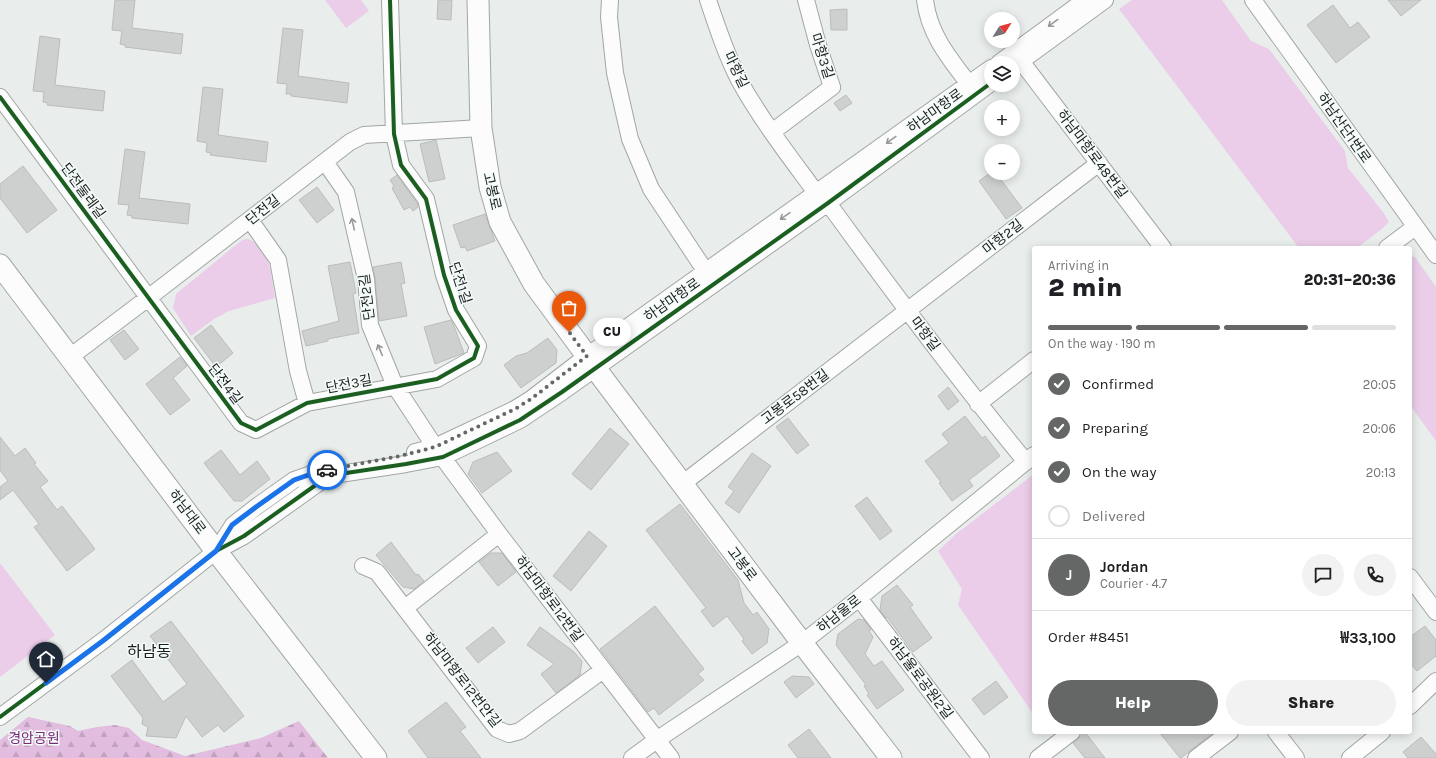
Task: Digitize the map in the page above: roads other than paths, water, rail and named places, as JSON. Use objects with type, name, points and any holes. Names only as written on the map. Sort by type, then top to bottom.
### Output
[{"type":"main road","name":"고봉로","points":[[478,0],[481,128],[490,187],[500,222],[534,284],[591,362],[802,643],[892,758]]},
{"type":"main road","name":"하남대로","points":[[0,265],[216,551],[376,758]]},
{"type":"street","name":"단전1길","points":[[390,0],[394,134],[401,165],[426,199],[444,275],[456,310],[478,346],[474,358],[437,378],[395,386]]},
{"type":"street","points":[[610,0],[609,17],[615,73],[630,139],[651,189],[706,272]]},
{"type":"street","name":"마항길","points":[[708,0],[724,46],[739,79],[755,107],[772,132],[978,404],[1030,458]]},
{"type":"street","name":"마항3길","points":[[772,132],[832,87],[818,45],[806,0]]},
{"type":"street","points":[[924,0],[931,25],[945,53],[969,84]]},
{"type":"street","points":[[1008,56],[1085,0]]},
{"type":"street","points":[[1020,62],[1105,0]]},
{"type":"street","name":"하남산단1번로","points":[[1254,0],[1436,256]]},
{"type":"street","name":"하남마항로48번길","points":[[1020,68],[1099,163],[1161,246]]},
{"type":"street","name":"하남마항로","points":[[0,717],[104,640],[216,551],[244,536],[308,489],[333,475],[406,464],[520,420],[562,392],[591,362],[706,272],[822,199],[984,73]]},
{"type":"street","name":"하남마항로","points":[[591,362],[822,199],[984,88]]},
{"type":"street","name":"단전둘레길","points":[[0,97],[148,298]]},
{"type":"street","name":"단전길","points":[[70,357],[350,142],[364,135],[481,128]]},
{"type":"street","name":"단전2길","points":[[325,162],[346,192],[366,279],[370,325],[395,386],[439,452]]},
{"type":"street","name":"마항2길","points":[[908,311],[1099,163]]},
{"type":"street","points":[[250,220],[278,260],[298,371],[307,403]]},
{"type":"street","points":[[1390,246],[1415,227]]},
{"type":"street","name":"단전4길","points":[[148,298],[241,423],[256,430],[307,403]]},
{"type":"street","name":"고봉로58번길","points":[[682,484],[908,311]]},
{"type":"street","points":[[978,404],[1032,362]]},
{"type":"street","name":"단전3길","points":[[307,403],[395,386]]},
{"type":"street","name":"하남마항로12번길","points":[[439,452],[499,534],[658,739],[671,758]]},
{"type":"street","name":"하남울로","points":[[632,758],[802,643],[1030,458]]},
{"type":"street","points":[[405,608],[499,534]]},
{"type":"street","name":"하남마항로12번안길","points":[[363,566],[377,572],[497,729],[508,734],[520,731],[603,670]]},
{"type":"street","points":[[1412,580],[1436,612]]},
{"type":"street","name":"하남울로공원2길","points":[[859,598],[981,758]]},
{"type":"street","points":[[1412,704],[1436,681]]},
{"type":"street","points":[[1038,758],[1069,734]]},
{"type":"street","points":[[1196,758],[1227,734]]},
{"type":"street","points":[[1278,734],[1296,758]]},
{"type":"street","points":[[1350,758],[1377,734]]},
{"type":"place","name":"CU","points":[[569,332]]},
{"type":"district","name":"하남동","points":[[149,651]]},
{"type":"park label","name":"경암공원","points":[[34,738]]}]
